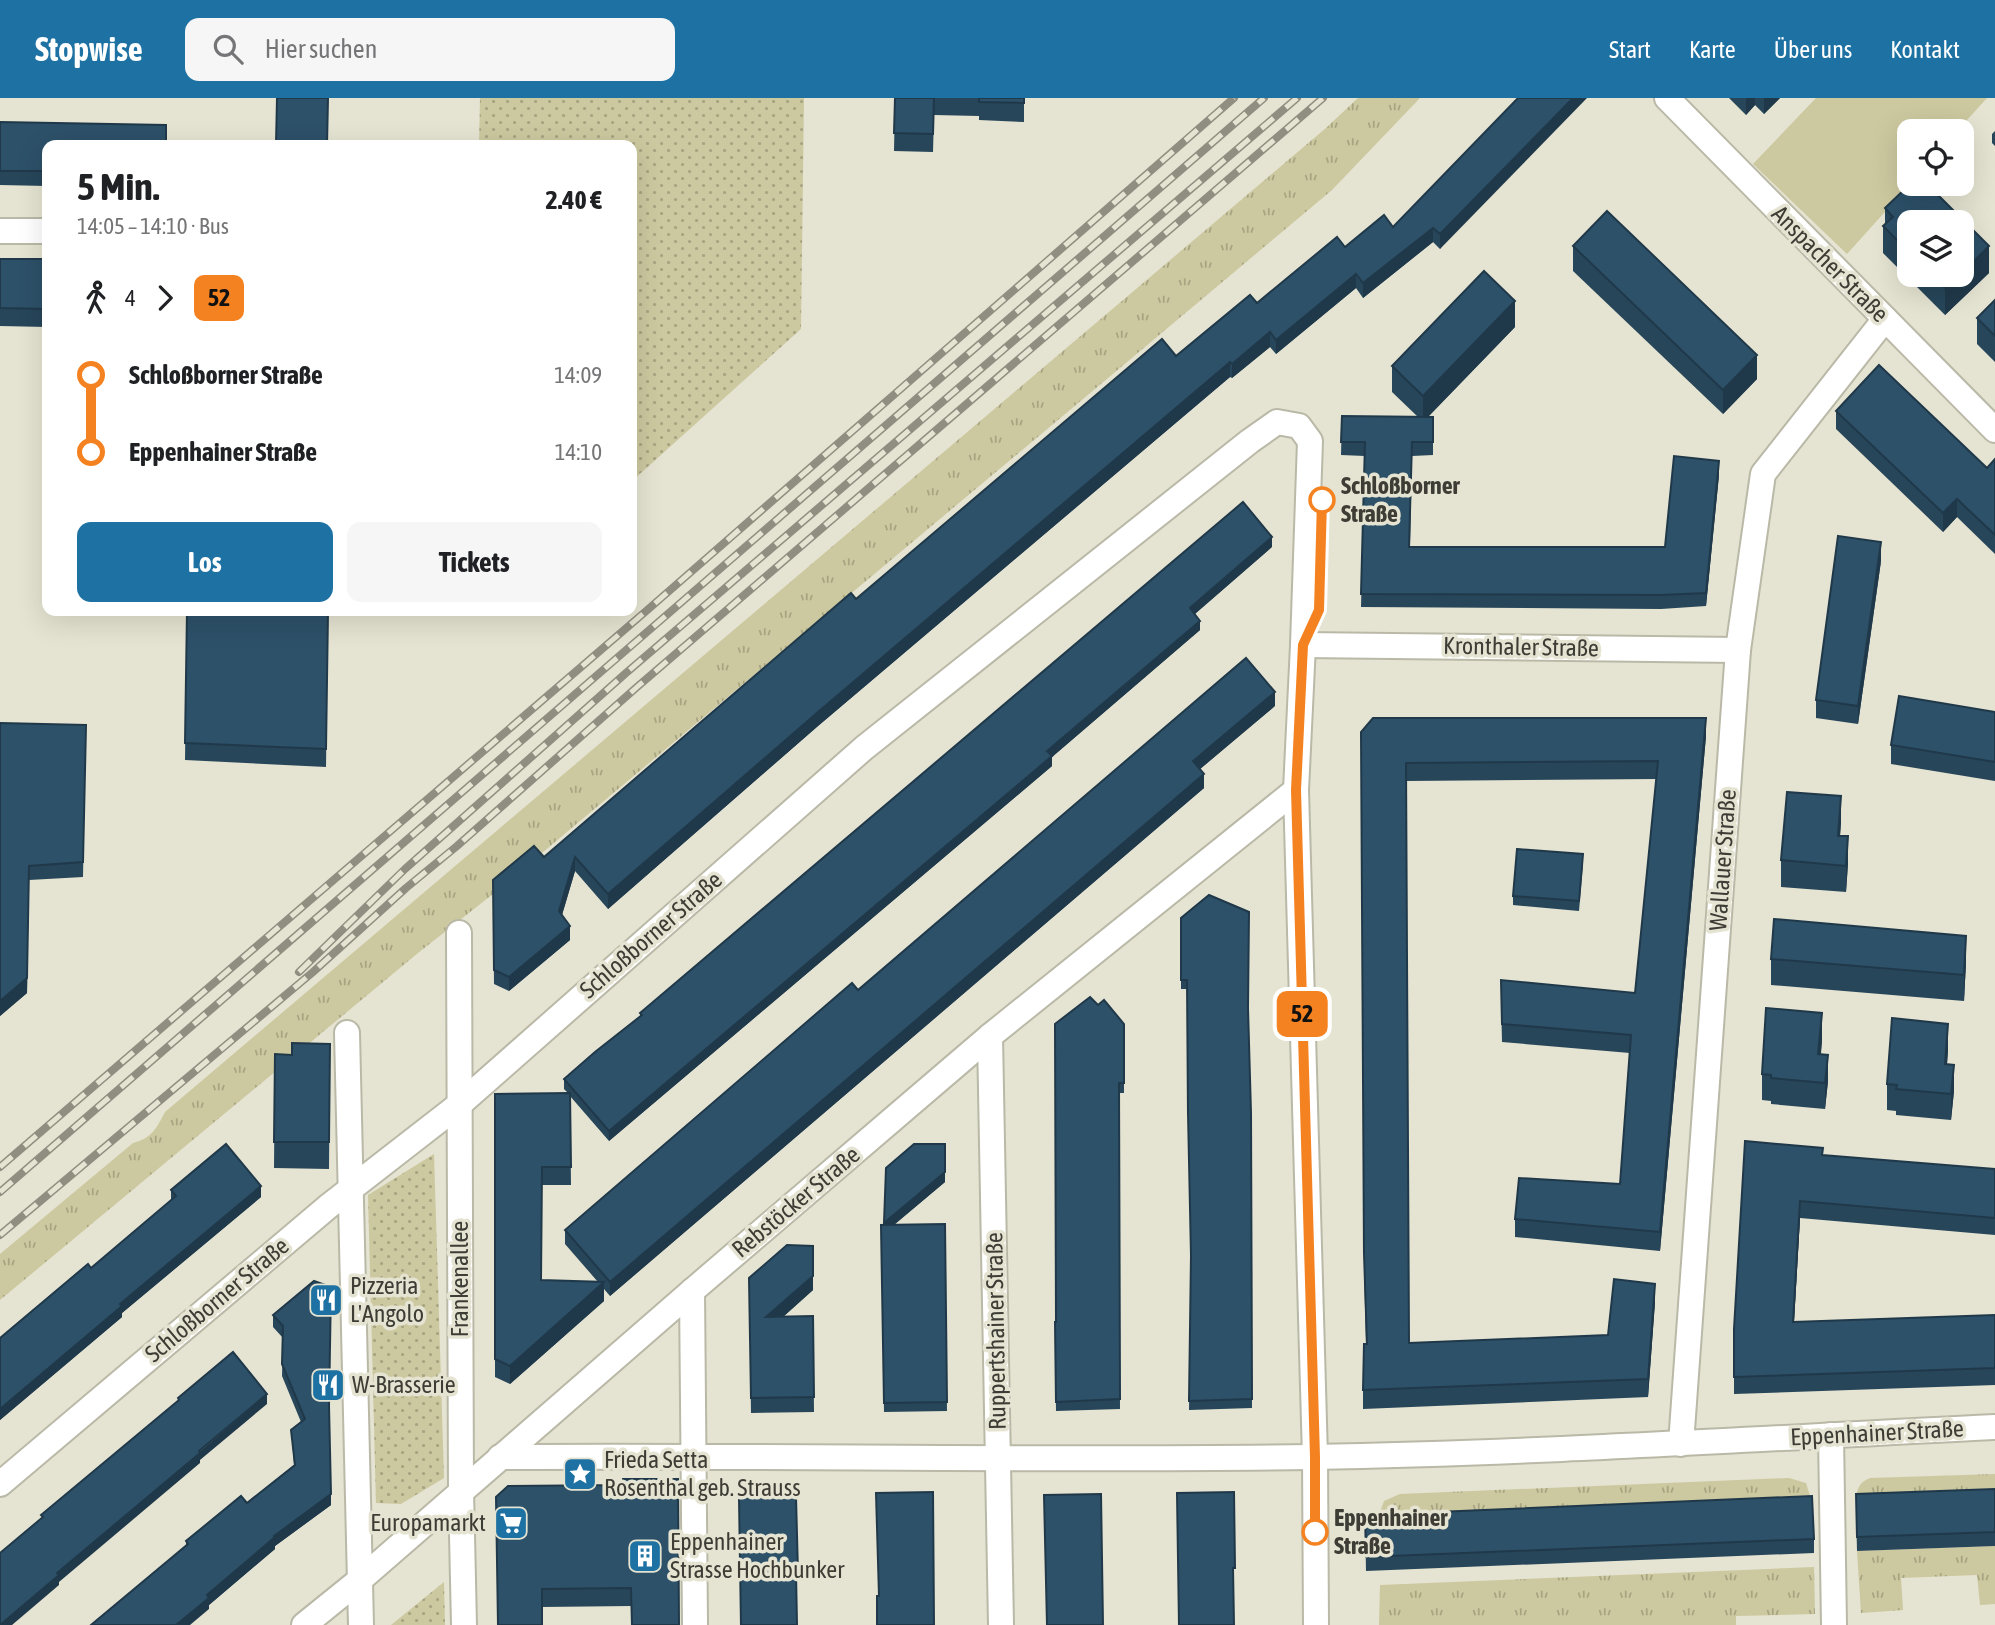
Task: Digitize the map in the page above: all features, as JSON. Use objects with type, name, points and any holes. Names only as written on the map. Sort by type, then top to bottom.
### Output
[{"type":"street","name":"Anspacher Straße","points":[[1667,98],[1995,430]]},
{"type":"street","points":[[0,231],[42,232]]},
{"type":"street","name":"Wallauer Straße","points":[[1681,1444],[1738,650],[1763,474],[1885,319]]},
{"type":"street","name":"Schloßborner Straße","points":[[0,1484],[351,1188],[460,1104],[863,748],[1277,422],[1299,426],[1310,441],[1303,645]]},
{"type":"street","points":[[1303,645],[1296,790],[1315,1457],[1316,1625]]},
{"type":"street","name":"Kronthaler Straße","points":[[1303,645],[1738,650]]},
{"type":"street","name":"Rebstöcker Straße","points":[[304,1625],[361,1579],[990,1036],[1296,790]]},
{"type":"street","name":"Frankenallee","points":[[459,933],[464,1625]]},
{"type":"street","points":[[347,1033],[361,1625]]},
{"type":"street","name":"Ruppertshainer Straße","points":[[990,1036],[1001,1625]]},
{"type":"street","points":[[692,1291],[695,1625]]},
{"type":"street","name":"Eppenhainer Straße","points":[[500,1457],[1315,1457],[1681,1444],[1995,1427]]},
{"type":"street","points":[[1831,1435],[1834,1625]]},
{"type":"green space","points":[[480,98],[804,98],[801,329],[637,477],[637,140],[479,140]]},
{"type":"green space","points":[[1358,98],[1420,98],[1332,190],[493,894],[418,953],[0,1300],[0,1254],[133,1143],[149,1135],[165,1112],[1326,128]]},
{"type":"green space","points":[[1816,98],[1987,98],[1968,119],[1897,119],[1897,196],[1899,196],[1847,254],[1753,164]]},
{"type":"green space","points":[[434,1154],[444,1478],[401,1504],[376,1503],[368,1195]]},
{"type":"green space","points":[[1995,1474],[1995,1503],[1856,1508],[1859,1486],[1870,1478]]},
{"type":"green space","points":[[1789,1478],[1806,1483],[1811,1499],[1379,1515],[1384,1501],[1400,1494]]},
{"type":"green space","points":[[1995,1546],[1995,1604],[1980,1605],[1977,1575],[1901,1578],[1903,1610],[1861,1613],[1857,1551]]},
{"type":"green space","points":[[1814,1567],[1815,1614],[1736,1616],[1736,1625],[1379,1625],[1380,1585]]},
{"type":"green space","points":[[444,1582],[445,1625],[391,1625]]},
{"type":"building","points":[[277,98],[328,98],[327,140],[276,140]]},
{"type":"building","points":[[895,98],[934,98],[933,134],[894,133]]},
{"type":"building","points":[[979,98],[1024,98],[1024,103],[979,102]]},
{"type":"building","points":[[1518,98],[1573,98],[1440,234],[1433,228],[1363,283],[1356,274],[1276,340],[1270,332],[1232,364],[1230,362],[608,894],[575,857],[559,911],[570,926],[509,977],[494,970],[493,880],[534,846],[544,857],[851,593],[856,599],[1162,339],[1176,356],[1250,295],[1257,303],[1337,237],[1345,247],[1384,215],[1393,227]]},
{"type":"building","points":[[0,122],[166,125],[166,140],[42,140],[42,171],[0,171]]},
{"type":"building","points":[[1898,196],[1939,196],[1953,210],[1897,210],[1897,240],[1883,226],[1893,217],[1885,208]]},
{"type":"building","points":[[1607,211],[1757,355],[1723,390],[1573,246]]},
{"type":"building","points":[[1974,231],[1989,246],[1974,261]]},
{"type":"building","points":[[0,259],[42,259],[42,309],[0,308]]},
{"type":"building","points":[[1484,271],[1515,301],[1423,396],[1392,366]]},
{"type":"building","points":[[1995,300],[1995,336],[1977,318]]},
{"type":"building","points":[[1879,365],[1987,468],[1995,459],[1995,535],[1957,499],[1943,513],[1836,411]]},
{"type":"building","points":[[1342,416],[1433,417],[1433,442],[1412,442],[1409,547],[1665,547],[1674,456],[1719,461],[1706,593],[1361,594],[1365,442],[1341,442]]},
{"type":"building","points":[[1243,502],[1272,537],[1190,608],[1200,621],[1047,751],[1052,756],[609,1131],[564,1079]]},
{"type":"building","points":[[1838,536],[1881,542],[1858,706],[1816,700]]},
{"type":"building","points":[[187,616],[328,616],[326,749],[185,743]]},
{"type":"building","points":[[1246,658],[1275,692],[1193,761],[1204,774],[610,1282],[565,1230],[852,983],[858,990]]},
{"type":"building","points":[[1899,696],[1995,712],[1995,762],[1891,745]]},
{"type":"building","points":[[1373,718],[1706,718],[1660,1232],[1515,1219],[1519,1178],[1620,1184],[1631,1035],[1502,1024],[1501,980],[1635,993],[1658,761],[1406,763],[1409,1343],[1608,1335],[1614,1279],[1655,1284],[1648,1379],[1363,1390],[1364,1344],[1367,1344],[1364,1253],[1361,732]]},
{"type":"building","points":[[0,723],[86,725],[83,862],[29,866],[27,978],[0,1001]]},
{"type":"building","points":[[1787,792],[1841,796],[1838,836],[1848,836],[1846,866],[1781,860]]},
{"type":"building","points":[[1517,849],[1583,854],[1579,901],[1513,896]]},
{"type":"building","points":[[1209,895],[1249,912],[1252,1399],[1189,1401],[1191,1256],[1187,980],[1181,980],[1181,918]]},
{"type":"building","points":[[1774,919],[1966,936],[1964,975],[1771,959]]},
{"type":"building","points":[[1090,997],[1098,1005],[1104,1000],[1124,1024],[1124,1083],[1119,1083],[1120,1399],[1056,1402],[1055,1024]]},
{"type":"building","points":[[1766,1008],[1822,1013],[1818,1054],[1828,1055],[1825,1083],[1771,1078],[1771,1075],[1762,1074]]},
{"type":"building","points":[[1892,1018],[1948,1024],[1945,1064],[1954,1065],[1951,1094],[1896,1089],[1897,1085],[1887,1084]]},
{"type":"building","points":[[292,1043],[330,1044],[329,1142],[274,1142],[275,1054],[292,1055]]},
{"type":"building","points":[[570,1093],[571,1167],[542,1167],[541,1280],[604,1282],[510,1366],[495,1359],[495,1094]]},
{"type":"building","points":[[1745,1141],[1823,1148],[1822,1155],[1995,1169],[1995,1218],[1800,1201],[1793,1322],[1995,1315],[1995,1368],[1734,1377],[1734,1329]]},
{"type":"building","points":[[226,1144],[261,1186],[0,1409],[0,1338],[88,1264],[91,1268],[176,1196],[171,1190]]},
{"type":"building","points":[[914,1144],[945,1144],[945,1172],[884,1223],[886,1168]]},
{"type":"building","points":[[945,1224],[947,1402],[884,1403],[881,1225]]},
{"type":"building","points":[[787,1245],[813,1246],[813,1276],[766,1317],[813,1316],[814,1397],[751,1398],[749,1278]]},
{"type":"building","points":[[314,1281],[331,1287],[331,1494],[274,1536],[207,1595],[209,1598],[176,1625],[91,1625],[241,1496],[247,1503],[295,1465],[291,1430],[305,1419],[282,1364],[283,1326],[273,1315]]},
{"type":"building","points":[[233,1352],[267,1394],[0,1625],[0,1553]]},
{"type":"building","points":[[623,1479],[678,1479],[679,1625],[632,1625],[631,1588],[542,1589],[542,1625],[498,1625],[496,1497],[508,1486],[623,1485]]},
{"type":"building","points":[[1995,1489],[1995,1532],[1857,1537],[1856,1494]]},
{"type":"building","points":[[933,1492],[934,1625],[877,1625],[879,1596],[876,1493]]},
{"type":"building","points":[[1234,1492],[1234,1625],[1179,1625],[1177,1493]]},
{"type":"building","points":[[1101,1494],[1103,1625],[1047,1625],[1044,1495]]},
{"type":"building","points":[[1812,1496],[1814,1539],[1366,1557],[1365,1515]]},
{"type":"building","points":[[796,1497],[797,1625],[741,1625],[739,1498]]},
{"type":"railway","points":[[0,1167],[645,612],[1234,98]]},
{"type":"railway","points":[[0,1192],[1264,98]]},
{"type":"railway","points":[[299,972],[405,869],[626,673],[1297,98]]},
{"type":"railway","points":[[0,1235],[313,972],[637,687],[1323,98]]},
{"type":"bus line","name":"52","points":[[1315,1532],[1296,790],[1303,645],[1319,610],[1322,500]]},
{"type":"place","name":"Schloßborner Straße","points":[[1322,500]]},
{"type":"place","name":"Pizzeria L'Angolo","points":[[326,1300]]},
{"type":"place","name":"W-Brasserie","points":[[328,1385]]},
{"type":"place","name":"Frieda Setta Rosenthal geb. Strauss","points":[[580,1474]]},
{"type":"place","name":"Europamarkt","points":[[511,1523]]},
{"type":"place","name":"Eppenhainer Straße","points":[[1315,1532]]},
{"type":"place","name":"Eppenhainer Strasse Hochbunker","points":[[645,1556]]}]
